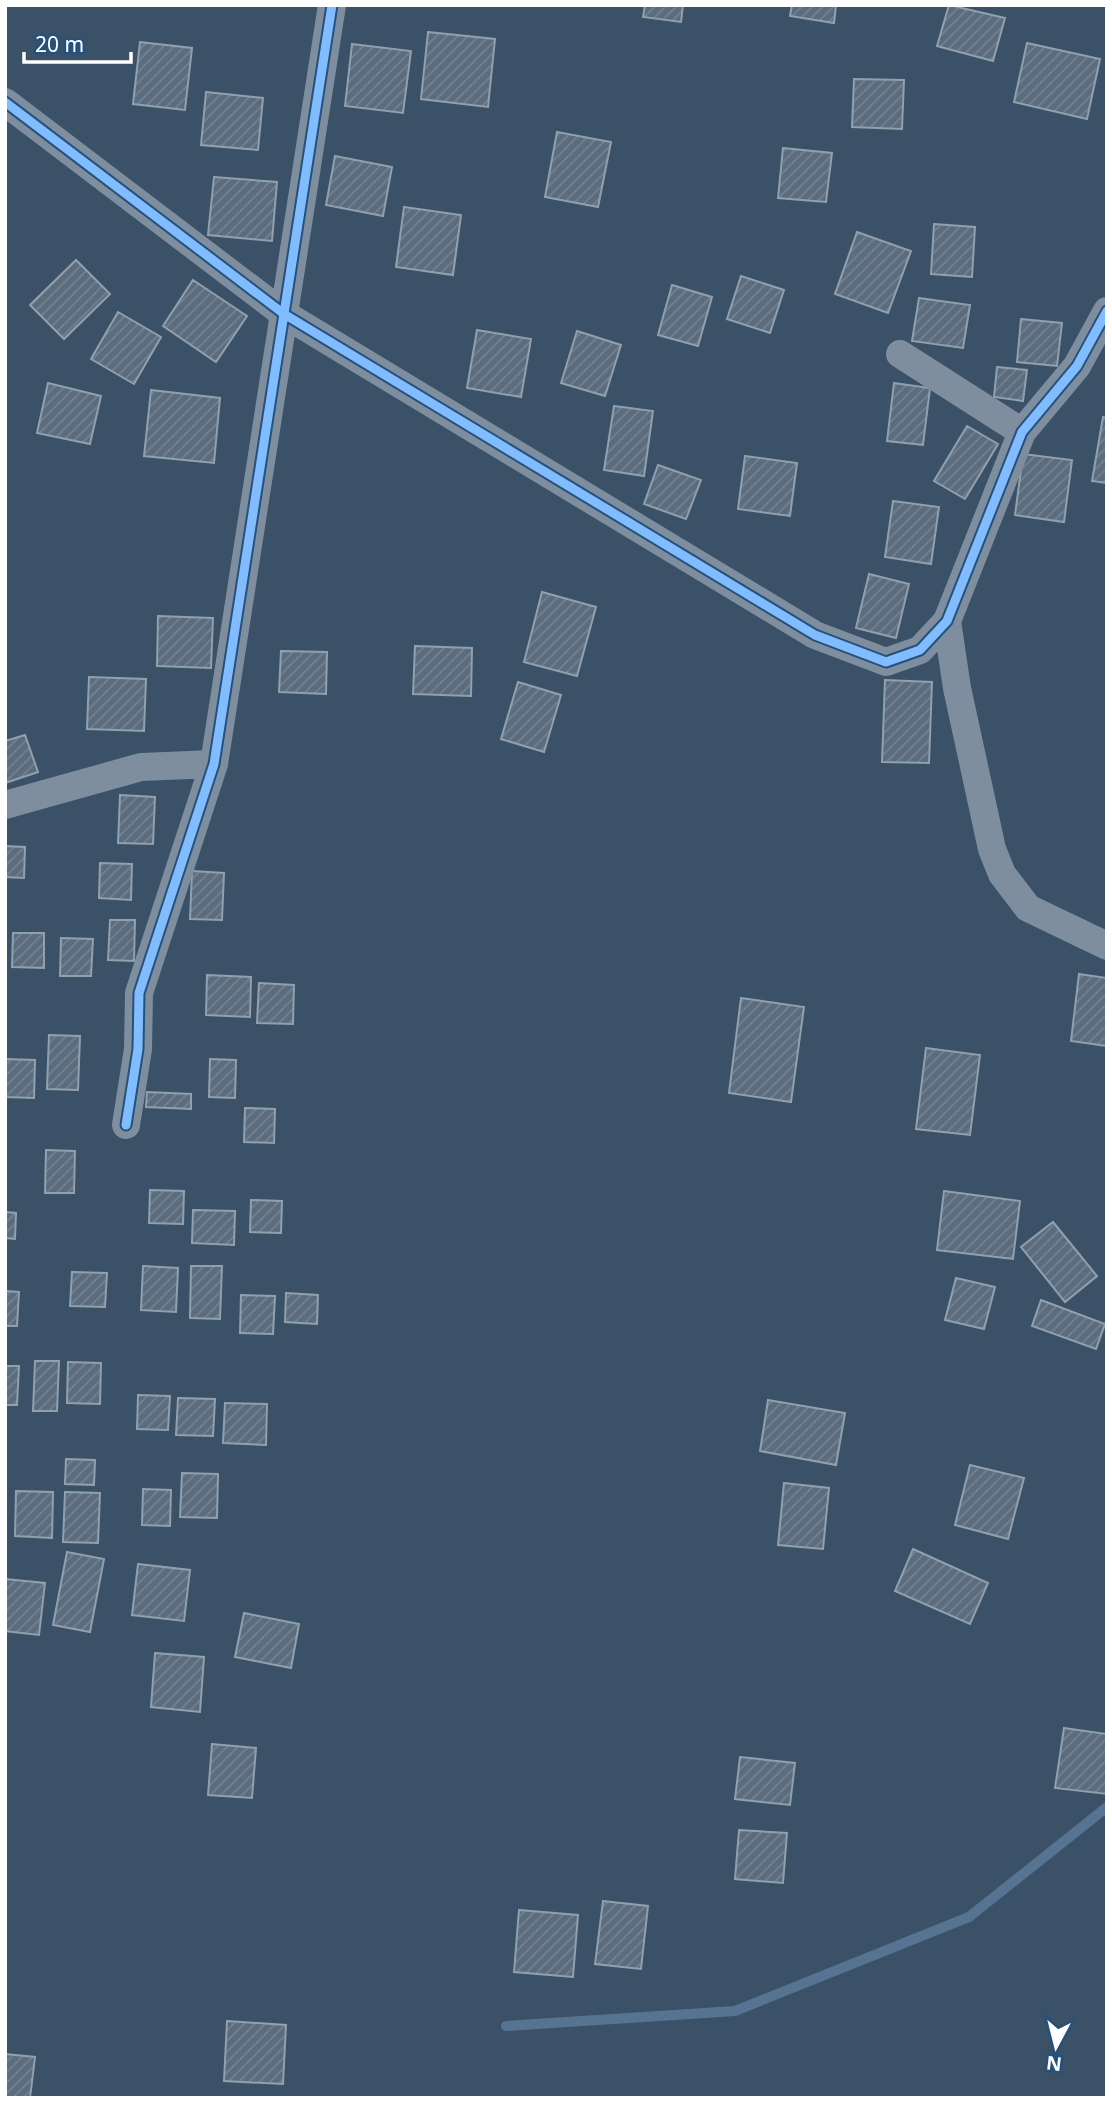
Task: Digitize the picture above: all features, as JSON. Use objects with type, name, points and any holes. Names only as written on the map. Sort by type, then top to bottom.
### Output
[{"type":"street","points":[[126,1125],[138,1049],[139,993],[214,764],[332,5]]},
{"type":"street","points":[[5,102],[284,314],[803,628],[846,649],[886,662],[920,650],[947,621],[1022,432],[1077,366],[1107,311]]},
{"type":"street","points":[[900,354],[1022,432]]},
{"type":"street","points":[[947,621],[957,688],[992,849],[1002,874],[1028,908],[1107,946]]},
{"type":"street","points":[[5,805],[141,767],[214,764]]},
{"type":"building","points":[[645,5],[683,5],[681,22],[643,17]]},
{"type":"building","points":[[792,5],[836,5],[834,23],[790,16]]},
{"type":"building","points":[[949,5],[1005,18],[993,61],[937,46]]},
{"type":"building","points":[[428,32],[495,39],[488,107],[421,99]]},
{"type":"building","points":[[140,42],[192,48],[185,110],[133,104]]},
{"type":"building","points":[[1027,43],[1100,59],[1087,119],[1014,102]]},
{"type":"building","points":[[352,44],[411,51],[403,113],[345,106]]},
{"type":"building","points":[[854,79],[904,80],[902,129],[852,127]]},
{"type":"building","points":[[206,92],[263,98],[258,150],[201,145]]},
{"type":"building","points":[[557,132],[611,142],[598,207],[545,197]]},
{"type":"building","points":[[783,148],[832,153],[826,202],[778,198]]},
{"type":"building","points":[[335,156],[392,167],[383,216],[326,205]]},
{"type":"building","points":[[214,177],[277,182],[272,241],[208,235]]},
{"type":"building","points":[[404,207],[461,215],[453,275],[396,267]]},
{"type":"building","points":[[934,224],[975,227],[972,277],[931,274]]},
{"type":"building","points":[[857,232],[911,251],[888,313],[835,294]]},
{"type":"building","points":[[76,260],[110,294],[64,339],[30,305]]},
{"type":"building","points":[[741,276],[784,290],[770,333],[727,319]]},
{"type":"building","points":[[193,280],[247,316],[216,362],[163,326]]},
{"type":"building","points":[[672,285],[712,297],[698,346],[658,335]]},
{"type":"building","points":[[919,298],[970,305],[963,348],[912,341]]},
{"type":"building","points":[[118,312],[161,337],[134,384],[91,359]]},
{"type":"building","points":[[1021,319],[1062,323],[1057,366],[1017,362]]},
{"type":"building","points":[[477,330],[531,339],[521,397],[467,388]]},
{"type":"building","points":[[577,331],[621,345],[605,396],[561,383]]},
{"type":"building","points":[[997,367],[1027,370],[1023,401],[994,397]]},
{"type":"building","points":[[48,383],[101,396],[90,444],[37,433]]},
{"type":"building","points":[[894,383],[930,388],[923,445],[887,441]]},
{"type":"building","points":[[151,390],[220,398],[214,463],[144,456]]},
{"type":"building","points":[[614,406],[653,411],[644,476],[604,470]]},
{"type":"building","points":[[1103,417],[1107,418],[1107,483],[1092,481]]},
{"type":"building","points":[[967,426],[998,444],[965,499],[934,481]]},
{"type":"building","points":[[1023,454],[1072,460],[1064,522],[1015,515]]},
{"type":"building","points":[[745,456],[797,463],[790,516],[738,509]]},
{"type":"building","points":[[658,465],[701,480],[686,519],[644,504]]},
{"type":"building","points":[[893,501],[939,507],[931,564],[885,557]]},
{"type":"building","points":[[869,574],[909,584],[896,638],[856,628]]},
{"type":"building","points":[[542,592],[596,607],[577,676],[524,662]]},
{"type":"building","points":[[158,616],[213,618],[211,668],[157,666]]},
{"type":"building","points":[[415,646],[472,648],[471,696],[413,694]]},
{"type":"building","points":[[281,651],[327,652],[326,694],[279,692]]},
{"type":"building","points":[[89,677],[146,679],[144,731],[87,729]]},
{"type":"building","points":[[885,680],[932,682],[929,763],[882,762]]},
{"type":"building","points":[[518,682],[561,695],[544,752],[501,739]]},
{"type":"building","points":[[25,735],[38,772],[5,783],[5,741]]},
{"type":"building","points":[[120,795],[155,797],[153,844],[118,843]]},
{"type":"building","points":[[5,846],[25,847],[24,878],[5,877]]},
{"type":"building","points":[[100,863],[132,864],[131,900],[99,898]]},
{"type":"building","points":[[192,871],[224,873],[222,920],[190,919]]},
{"type":"building","points":[[110,920],[135,920],[134,961],[108,960]]},
{"type":"building","points":[[13,933],[44,933],[44,968],[12,967]]},
{"type":"building","points":[[61,938],[93,939],[91,976],[60,976]]},
{"type":"building","points":[[1079,974],[1107,978],[1107,1046],[1071,1041]]},
{"type":"building","points":[[207,975],[251,977],[250,1017],[206,1015]]},
{"type":"building","points":[[259,983],[294,985],[293,1024],[257,1023]]},
{"type":"building","points":[[741,998],[804,1007],[791,1102],[729,1093]]},
{"type":"building","points":[[49,1035],[80,1036],[78,1090],[47,1089]]},
{"type":"building","points":[[926,1048],[980,1055],[970,1135],[916,1129]]},
{"type":"building","points":[[5,1059],[35,1060],[34,1098],[5,1097]]},
{"type":"building","points":[[210,1059],[236,1060],[235,1098],[209,1097]]},
{"type":"building","points":[[147,1092],[191,1094],[191,1109],[146,1107]]},
{"type":"building","points":[[245,1108],[275,1109],[274,1143],[244,1142]]},
{"type":"building","points":[[46,1150],[75,1151],[74,1193],[45,1193]]},
{"type":"building","points":[[150,1190],[184,1191],[183,1224],[149,1223]]},
{"type":"building","points":[[944,1191],[1020,1201],[1013,1259],[937,1250]]},
{"type":"building","points":[[251,1200],[282,1201],[281,1233],[250,1232]]},
{"type":"building","points":[[193,1210],[235,1211],[234,1245],[192,1243]]},
{"type":"building","points":[[5,1212],[16,1213],[15,1239],[5,1238]]},
{"type":"building","points":[[1053,1222],[1097,1276],[1065,1302],[1021,1247]]},
{"type":"building","points":[[143,1266],[178,1268],[176,1312],[141,1310]]},
{"type":"building","points":[[191,1266],[222,1266],[220,1319],[190,1318]]},
{"type":"building","points":[[72,1272],[107,1273],[105,1307],[70,1306]]},
{"type":"building","points":[[956,1278],[995,1287],[984,1329],[945,1320]]},
{"type":"building","points":[[5,1291],[19,1292],[17,1326],[5,1326]]},
{"type":"building","points":[[286,1293],[318,1295],[317,1324],[285,1322]]},
{"type":"building","points":[[241,1295],[275,1296],[273,1334],[240,1333]]},
{"type":"building","points":[[1041,1300],[1105,1324],[1096,1349],[1032,1326]]},
{"type":"building","points":[[35,1361],[59,1361],[57,1411],[33,1411]]},
{"type":"building","points":[[68,1362],[101,1363],[100,1404],[67,1403]]},
{"type":"building","points":[[5,1366],[19,1366],[17,1405],[5,1405]]},
{"type":"building","points":[[138,1395],[170,1396],[168,1430],[137,1429]]},
{"type":"building","points":[[178,1398],[215,1399],[213,1436],[176,1435]]},
{"type":"building","points":[[768,1400],[845,1413],[836,1465],[760,1451]]},
{"type":"building","points":[[225,1403],[267,1404],[266,1445],[223,1443]]},
{"type":"building","points":[[66,1459],[95,1460],[94,1485],[65,1484]]},
{"type":"building","points":[[970,1465],[1024,1478],[1008,1539],[955,1525]]},
{"type":"building","points":[[182,1473],[218,1474],[217,1518],[180,1517]]},
{"type":"building","points":[[784,1483],[829,1488],[823,1549],[778,1545]]},
{"type":"building","points":[[143,1489],[171,1490],[170,1526],[142,1525]]},
{"type":"building","points":[[16,1491],[53,1492],[52,1538],[15,1536]]},
{"type":"building","points":[[65,1492],[100,1493],[98,1543],[63,1542]]},
{"type":"building","points":[[913,1549],[988,1583],[970,1624],[895,1591]]},
{"type":"building","points":[[67,1552],[104,1559],[90,1632],[53,1625]]},
{"type":"building","points":[[138,1564],[190,1570],[184,1621],[132,1615]]},
{"type":"building","points":[[5,1579],[45,1583],[39,1635],[5,1631]]},
{"type":"building","points":[[244,1613],[299,1624],[291,1668],[235,1657]]},
{"type":"building","points":[[155,1653],[204,1657],[200,1712],[151,1707]]},
{"type":"building","points":[[1064,1728],[1107,1734],[1107,1794],[1055,1788]]},
{"type":"building","points":[[212,1744],[256,1748],[252,1798],[208,1795]]},
{"type":"building","points":[[740,1757],[795,1763],[790,1805],[735,1799]]},
{"type":"building","points":[[739,1830],[787,1833],[783,1883],[735,1879]]},
{"type":"building","points":[[603,1901],[648,1906],[641,1969],[595,1964]]},
{"type":"building","points":[[519,1910],[578,1915],[573,1977],[514,1972]]},
{"type":"building","points":[[227,2021],[286,2025],[283,2084],[224,2081]]},
{"type":"building","points":[[5,2054],[35,2057],[30,2098],[5,2098]]},
{"type":"waterway","points":[[506,2026],[735,2011],[969,1917],[1107,1807]]},
{"type":"cycle path","points":[[126,1125],[138,1049],[139,993],[214,764],[332,5]]},
{"type":"cycle path","points":[[5,102],[284,314],[815,635],[886,662],[920,650],[947,621],[1022,432],[1077,366],[1107,311]]}]
